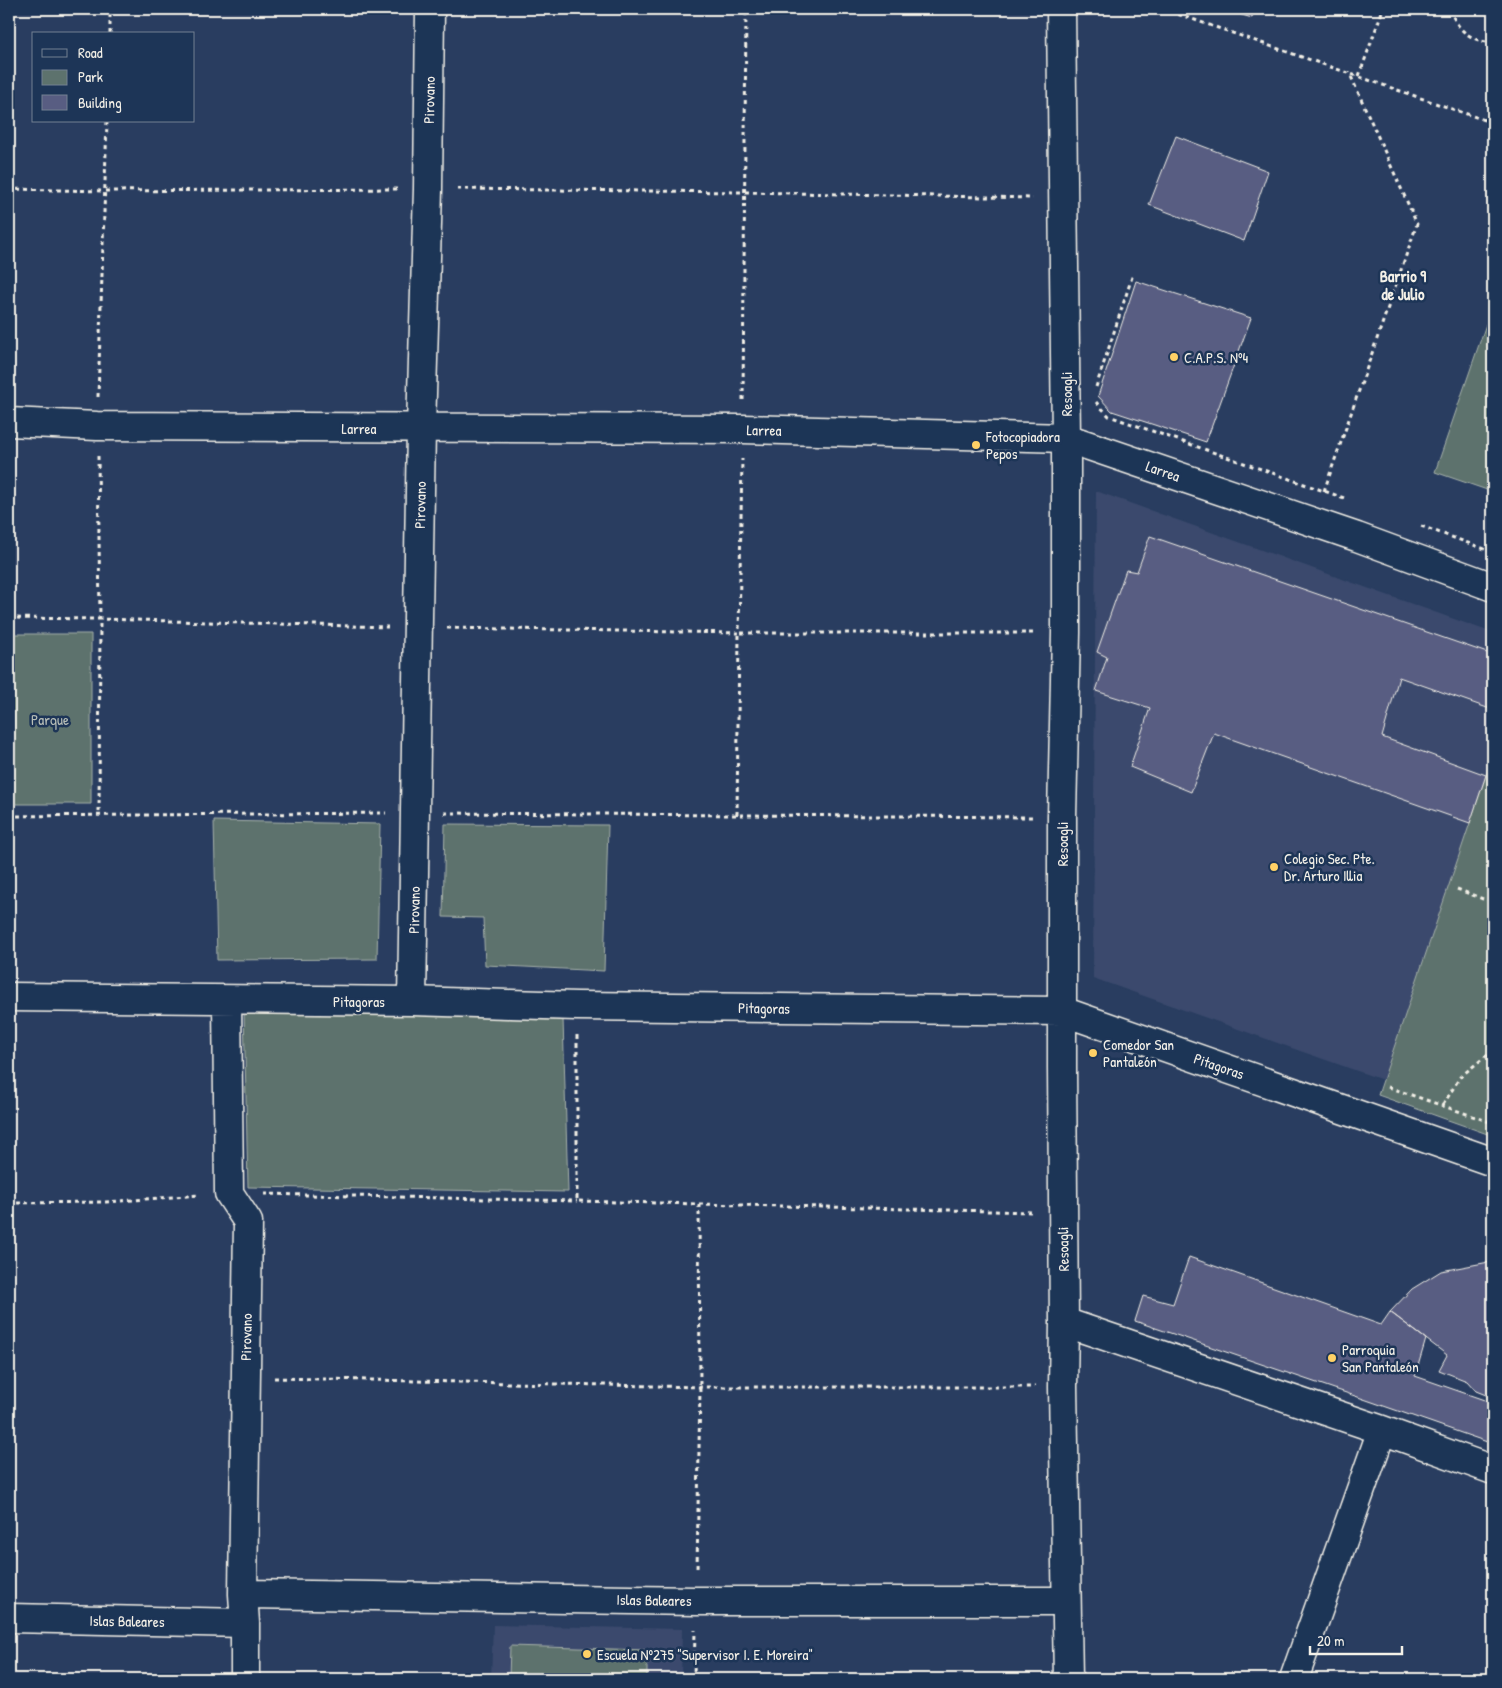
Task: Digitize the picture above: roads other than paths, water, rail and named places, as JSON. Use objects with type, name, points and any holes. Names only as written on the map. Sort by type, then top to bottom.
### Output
[{"type":"street","name":"Pirovano","points":[[412,1001],[430,9]]},
{"type":"street","name":"Resoagli","points":[[1061,9],[1066,438],[1066,633],[1062,817],[1063,1387],[1068,1679]]},
{"type":"street","name":"Larrea","points":[[9,422],[97,426],[743,429],[1066,438],[1357,537],[1493,587]]},
{"type":"street","name":"Pitagoras","points":[[9,997],[1062,1011],[1493,1162]]},
{"type":"street","name":"Pirovano","points":[[227,1000],[228,1193],[248,1222],[243,1594],[245,1623],[244,1679]]},
{"type":"street","points":[[1064,1322],[1382,1430],[1493,1470]]},
{"type":"street","points":[[1294,1679],[1382,1430]]},
{"type":"street","name":"Islas Baleares","points":[[243,1594],[696,1601],[1066,1601]]},
{"type":"street","name":"Islas Baleares","points":[[9,1618],[245,1623]]},
{"type":"place","name":"C.A.P.S. Nº4","points":[[1174,357]]},
{"type":"place","name":"Fotocopiadora Pepos","points":[[976,445]]},
{"type":"place","name":"Colegio Sec. Pte. Dr. Arturo Illia","points":[[1274,867]]},
{"type":"place","name":"Comedor San Pantaleón","points":[[1093,1053]]},
{"type":"place","name":"Parroquia San Pantaleón","points":[[1332,1358]]},
{"type":"place","name":"Escuela Nº275 \"Supervisor I. E. Moreira\"","points":[[587,1654]]},
{"type":"district","name":"Barrio 9 de Julio","points":[[1403,285]]},
{"type":"park label","name":"Parque","points":[[50,719]]}]
